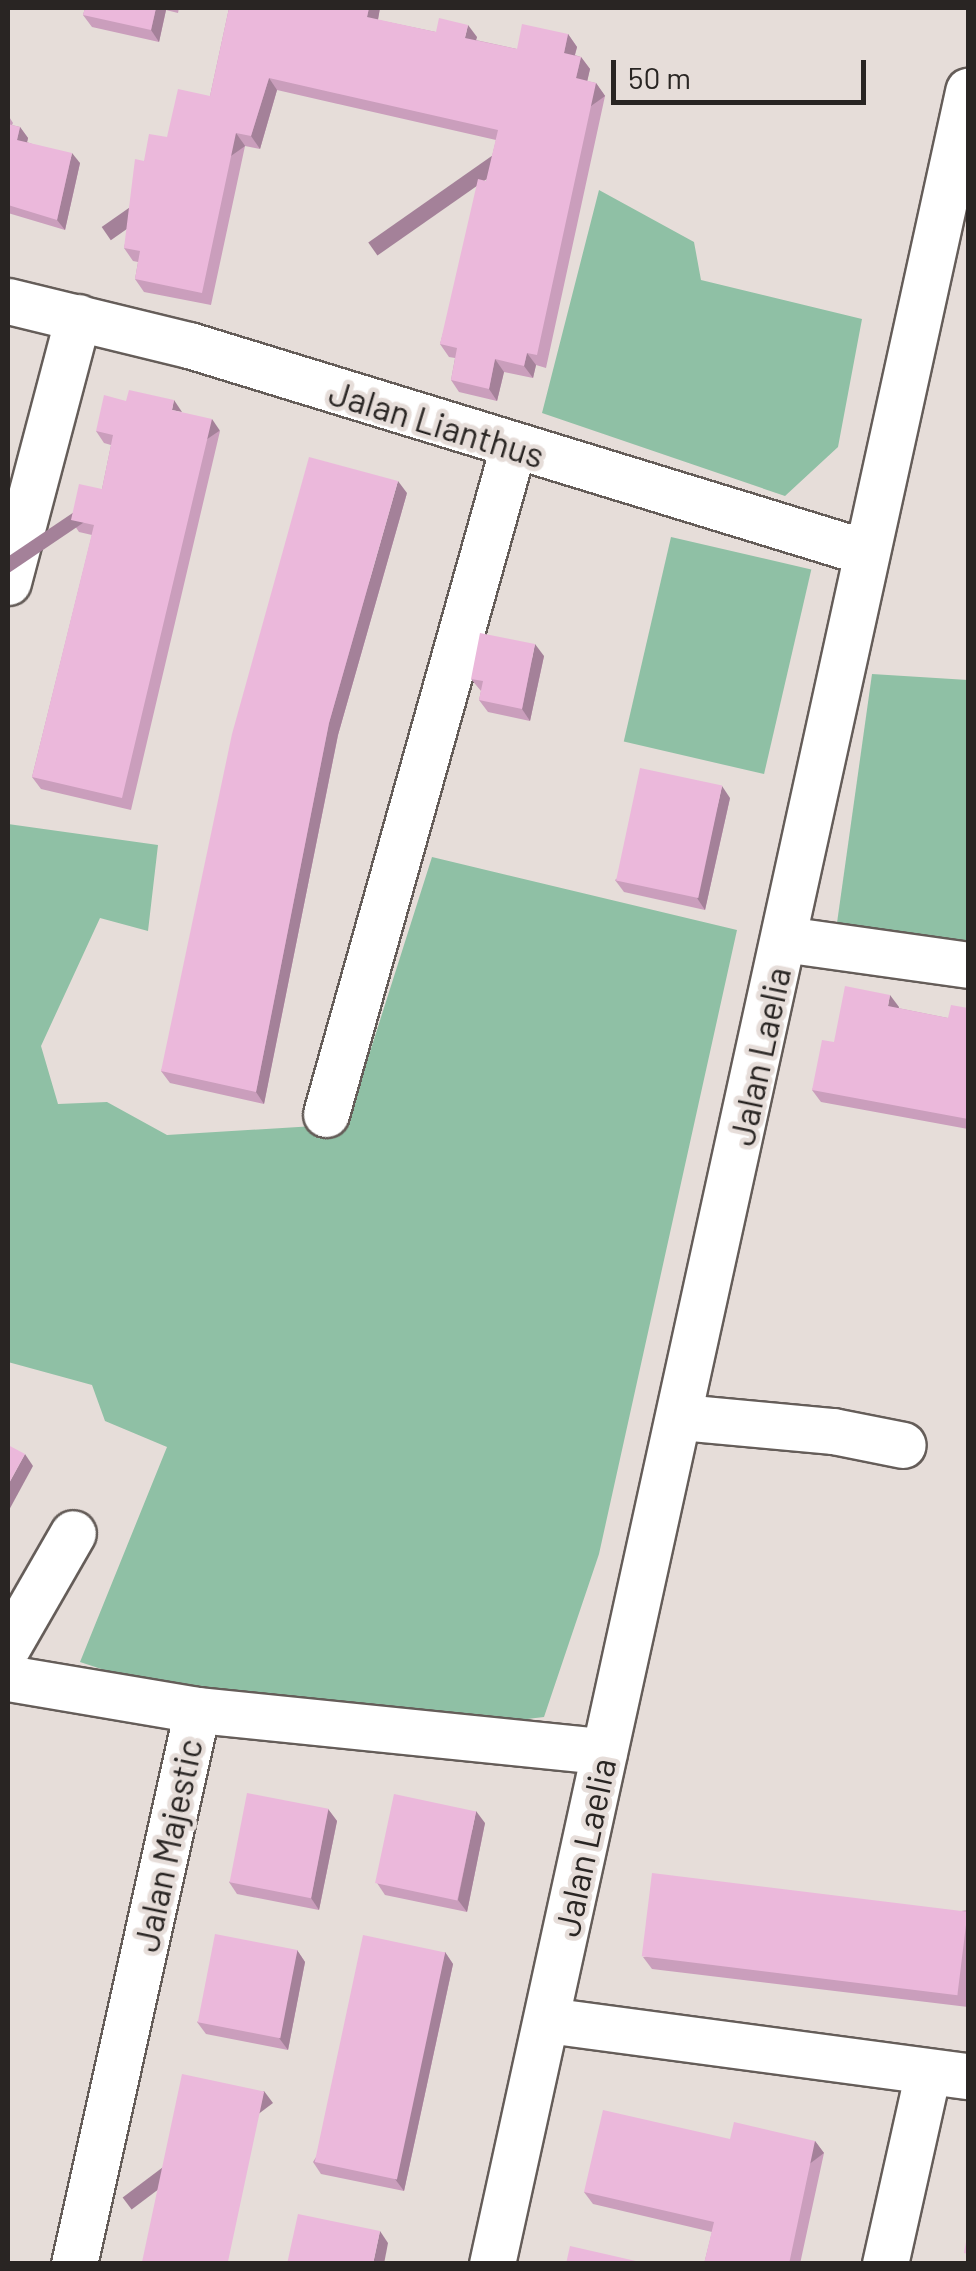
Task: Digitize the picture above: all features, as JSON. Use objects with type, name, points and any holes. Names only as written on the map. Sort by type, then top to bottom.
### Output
[{"type":"street","name":"Jalan Laelia","points":[[492,2264],[681,1417],[865,552],[968,91]]},
{"type":"street","name":"Jalan Lianthus","points":[[8,301],[189,345],[865,552]]},
{"type":"street","points":[[8,582],[78,317]]},
{"type":"street","points":[[326,1114],[513,447]]},
{"type":"street","points":[[784,939],[968,965]]},
{"type":"street","points":[[681,1417],[833,1430],[903,1445]]},
{"type":"street","points":[[8,1646],[73,1533]]},
{"type":"street","points":[[8,1678],[197,1710]]},
{"type":"street","name":"Jalan Majestic","points":[[74,2264],[197,1710],[604,1752]]},
{"type":"street","points":[[548,2020],[948,2074],[885,2264]]},
{"type":"green space","points":[[599,190],[694,242],[701,280],[862,319],[838,447],[785,496],[542,413]]},
{"type":"green space","points":[[671,537],[811,569],[764,774],[624,742]]},
{"type":"green space","points":[[872,674],[968,680],[968,948],[837,923]]},
{"type":"green space","points":[[8,824],[158,845],[148,931],[100,918],[41,1046],[58,1104],[107,1102],[167,1135],[347,1124],[432,857],[737,930],[599,1554],[544,1717],[492,1723],[150,1685],[80,1662],[167,1447],[105,1421],[92,1385],[8,1362]]},
{"type":"building","points":[[85,8],[156,8],[151,30],[83,15]]},
{"type":"building","points":[[229,8],[369,8],[367,17],[436,32],[439,18],[468,25],[465,38],[517,49],[522,24],[568,34],[564,53],[581,57],[576,78],[596,83],[537,355],[527,353],[524,366],[495,359],[489,389],[451,380],[457,348],[440,344],[478,179],[486,181],[498,130],[269,78],[251,136],[236,133],[202,293],[135,279],[140,251],[124,248],[135,159],[144,161],[149,134],[167,137],[178,89],[210,96]]},
{"type":"building","points":[[8,124],[20,127],[17,140],[72,153],[57,220],[8,205]]},
{"type":"building","points":[[129,390],[174,400],[172,410],[212,419],[122,798],[32,777],[94,525],[71,520],[79,484],[102,489],[113,435],[96,431],[104,395],[126,401]]},
{"type":"building","points":[[309,457],[398,481],[329,723],[256,1092],[161,1071],[232,734]]},
{"type":"building","points":[[480,633],[535,644],[522,709],[479,700],[483,681],[471,679]]},
{"type":"building","points":[[640,768],[722,785],[698,898],[616,880]]},
{"type":"building","points":[[845,986],[890,995],[888,1006],[948,1018],[951,1005],[968,1008],[968,1119],[812,1090],[822,1040],[834,1042]]},
{"type":"building","points":[[8,1445],[25,1454],[8,1485]]},
{"type":"building","points":[[247,1793],[328,1809],[311,1898],[230,1882]]},
{"type":"building","points":[[394,1794],[476,1811],[457,1900],[375,1883]]},
{"type":"building","points":[[652,1873],[968,1912],[957,1995],[642,1956]]},
{"type":"building","points":[[215,1934],[297,1950],[280,2038],[198,2022]]},
{"type":"building","points":[[363,1935],[445,1952],[397,2179],[315,2162]]},
{"type":"building","points":[[182,2074],[264,2091],[227,2264],[142,2264]]},
{"type":"building","points":[[603,2110],[730,2139],[734,2122],[815,2141],[789,2264],[704,2264],[714,2222],[584,2192]]},
{"type":"building","points":[[298,2214],[380,2231],[373,2264],[287,2264]]},
{"type":"building","points":[[570,2246],[649,2264],[566,2264]]}]
